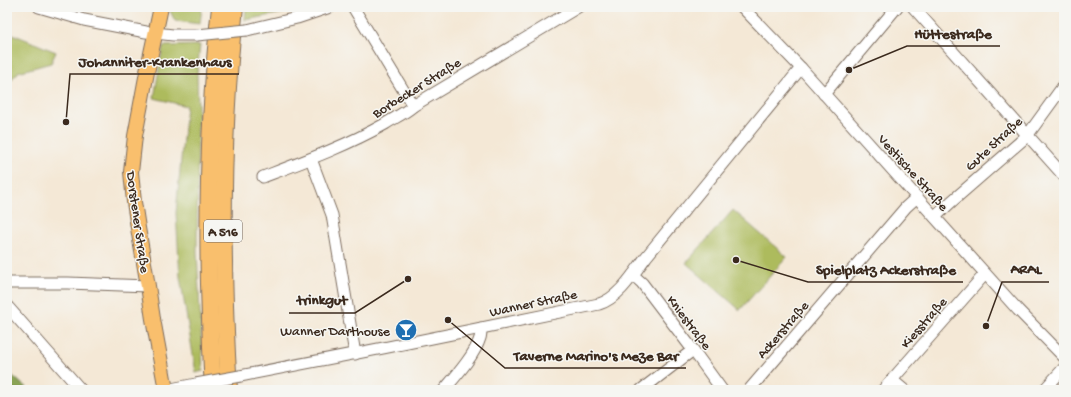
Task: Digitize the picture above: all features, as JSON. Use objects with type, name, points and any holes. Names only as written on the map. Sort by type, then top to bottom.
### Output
[{"type":"highway","name":"A 516","points":[[213,390],[210,328],[209,181],[212,104],[220,7]]},
{"type":"highway","name":"A 516","points":[[229,390],[223,265],[223,217],[227,106],[235,7]]},
{"type":"main road","name":"Dorstener Straße","points":[[161,7],[134,136],[131,172],[134,202],[149,300],[166,390]]},
{"type":"street","points":[[39,7],[96,23],[173,35],[197,35],[247,30],[282,22],[314,10],[330,7]]},
{"type":"street","points":[[353,7],[413,106]]},
{"type":"street","name":"Borbecker Straße","points":[[263,177],[343,146],[375,130],[578,7]]},
{"type":"street","name":"Vestische Straße","points":[[742,7],[801,68],[985,274],[1064,357]]},
{"type":"street","points":[[824,94],[897,7]]},
{"type":"street","points":[[913,7],[1064,176]]},
{"type":"street","name":"Wanner Straße","points":[[166,390],[355,354],[603,303],[614,296],[633,275],[646,256],[801,68]]},
{"type":"street","name":"Gute Straße","points":[[935,218],[951,202],[1027,136],[1064,85]]},
{"type":"street","points":[[311,159],[333,220],[355,354]]},
{"type":"street","name":"Ackerstraße","points":[[749,390],[906,207],[917,197]]},
{"type":"street","name":"Kiesstraße","points":[[883,390],[985,274]]},
{"type":"street","name":"Kniestraße","points":[[633,275],[642,283],[722,390]]},
{"type":"street","points":[[7,283],[68,283],[148,286]]},
{"type":"street","points":[[7,306],[81,390]]},
{"type":"street","points":[[444,390],[477,346],[481,328]]},
{"type":"street","points":[[641,390],[693,350]]},
{"type":"street","points":[[1044,390],[1064,368]]},
{"type":"street","points":[[892,380],[904,390]]},
{"type":"green space","points":[[169,7],[202,7],[200,24],[175,21]]},
{"type":"green space","points":[[246,7],[303,7],[288,12],[245,20]]},
{"type":"green space","points":[[7,33],[56,52],[51,63],[18,72],[7,84]]},
{"type":"green space","points":[[200,45],[197,74],[197,252],[203,371],[196,373],[180,277],[176,213],[186,106],[154,98],[163,46]]},
{"type":"green space","points":[[733,210],[787,257],[740,310],[686,263]]},
{"type":"green space","points":[[7,371],[29,390],[7,390]]},
{"type":"place","name":"Hüttestraße","points":[[849,70]]},
{"type":"place","name":"Johanniter-Krankenhaus","points":[[66,122]]},
{"type":"place","name":"Spielplatz Ackerstraße","points":[[736,260]]},
{"type":"place","name":"trinkgut","points":[[408,279]]},
{"type":"place","name":"Taverne Marino's Meze Bar","points":[[448,320]]},
{"type":"place","name":"ARAL","points":[[986,326]]},
{"type":"place","name":"Wanner Darthouse","points":[[406,330]]}]
